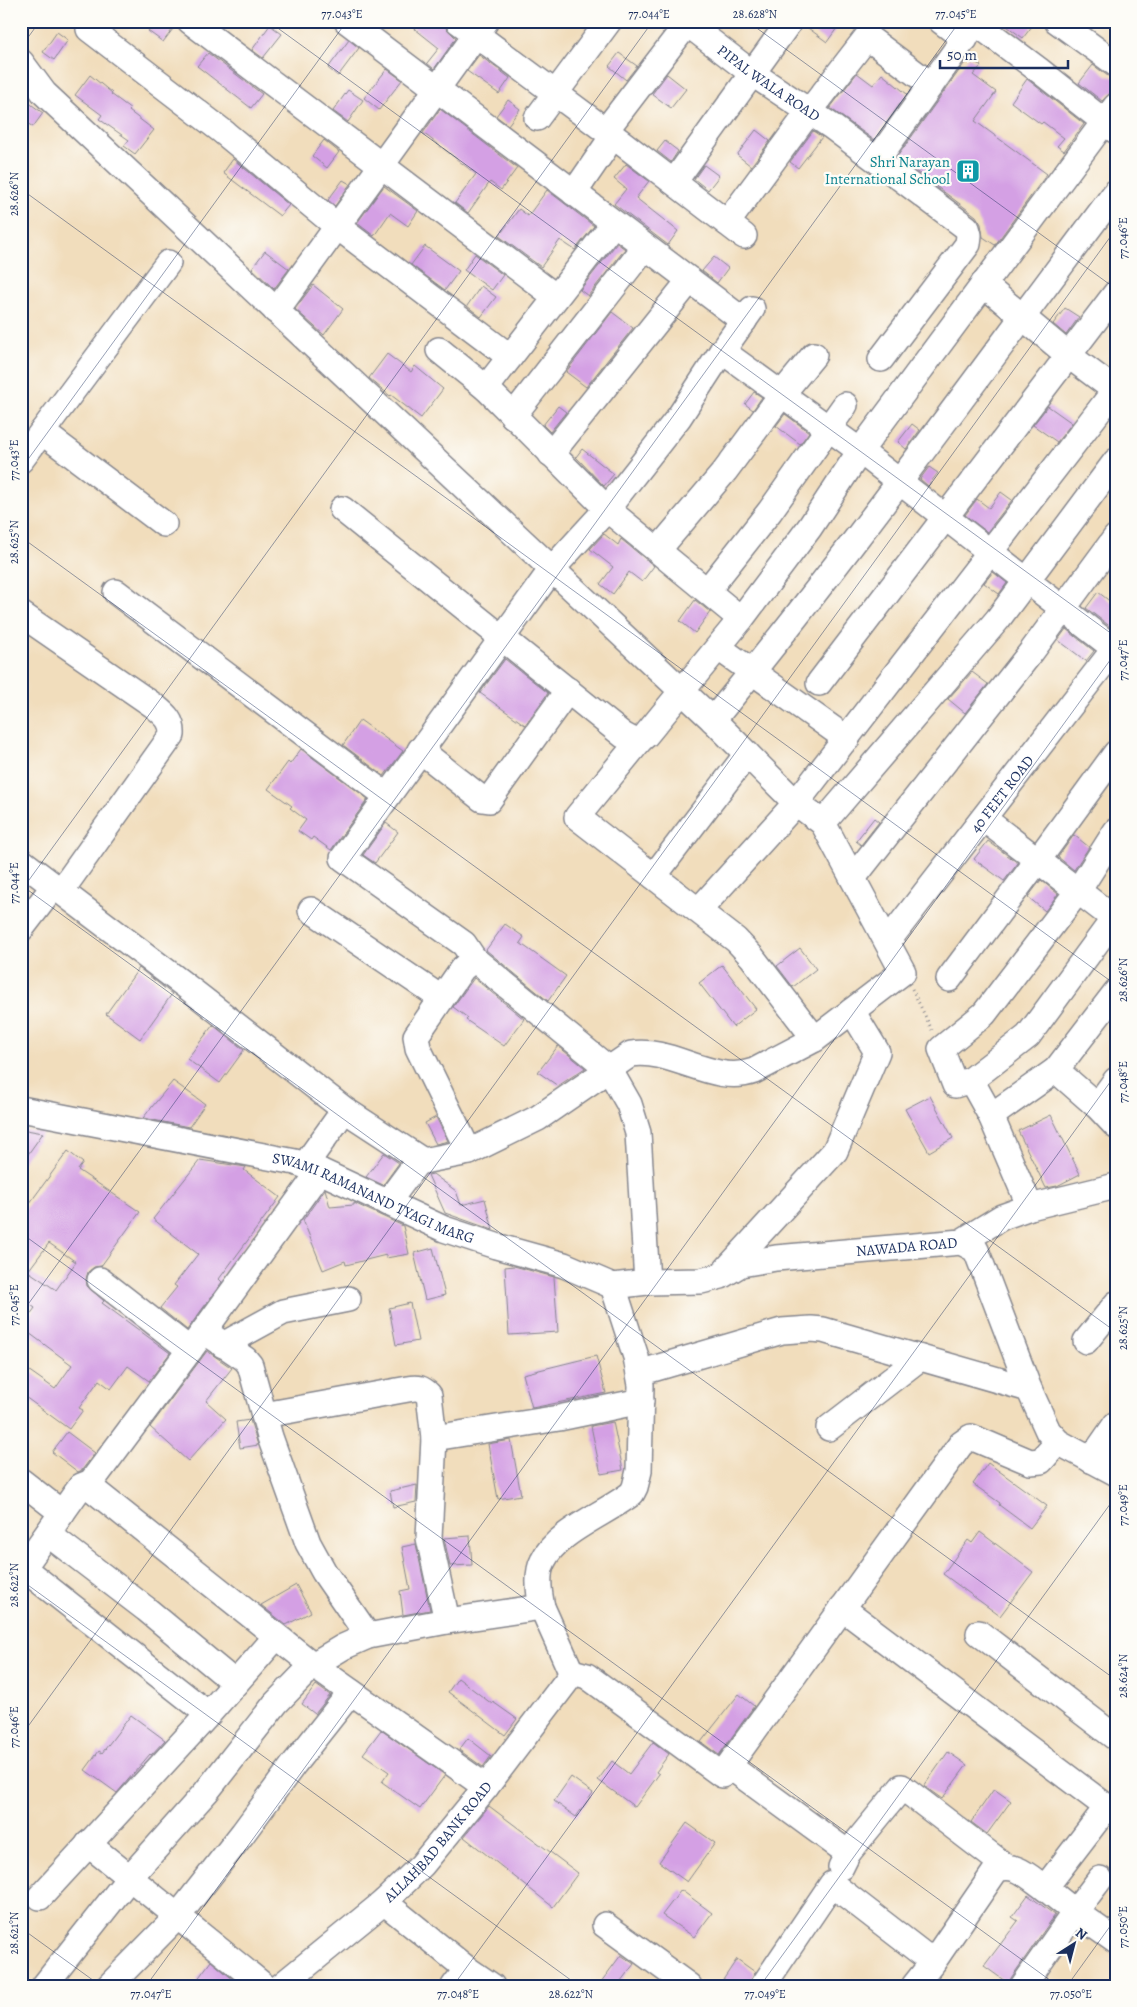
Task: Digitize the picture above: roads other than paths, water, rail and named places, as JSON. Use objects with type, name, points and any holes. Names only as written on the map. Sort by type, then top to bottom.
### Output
[{"type":"street","points":[[190,21],[556,297]]},
{"type":"street","points":[[347,21],[690,280],[748,315],[679,417],[607,509],[552,569],[501,636],[343,858],[457,938],[474,959],[608,1068],[629,1104],[638,1133],[647,1282]]},
{"type":"street","points":[[537,118],[609,21]]},
{"type":"street","points":[[674,182],[790,21]]},
{"type":"street","points":[[815,1039],[752,957],[736,940],[577,817],[719,648],[810,526],[860,451],[984,284],[1112,120],[973,28],[941,21]]},
{"type":"street","points":[[1057,21],[1116,64]]},
{"type":"street","points":[[574,193],[610,133],[685,22]]},
{"type":"street","name":"PIPAL WALA ROAD","points":[[685,22],[753,74],[831,126],[967,228],[969,235],[968,244],[881,359]]},
{"type":"street","points":[[276,311],[438,90],[474,26],[555,93],[736,230],[809,112],[867,37],[931,85]]},
{"type":"street","points":[[877,160],[973,28]]},
{"type":"street","points":[[89,29],[222,131],[338,227],[510,357]]},
{"type":"street","points":[[21,861],[196,993],[345,1110],[419,1160],[426,1162],[469,1152],[538,1118],[630,1054],[647,1053],[729,1075],[745,1074],[815,1039],[903,972],[823,823],[796,803],[713,720],[25,75]]},
{"type":"street","points":[[713,720],[752,673],[898,482],[1116,192]]},
{"type":"street","points":[[486,388],[614,223]]},
{"type":"street","points":[[514,416],[645,247]]},
{"type":"street","points":[[21,460],[168,263]]},
{"type":"street","points":[[551,454],[690,280]]},
{"type":"street","points":[[699,910],[796,803],[1115,390],[1068,355],[984,284]]},
{"type":"street","points":[[819,682],[1116,293]]},
{"type":"street","points":[[439,350],[486,388],[607,509],[741,619]]},
{"type":"street","points":[[722,351],[860,451],[1063,608],[1113,657]]},
{"type":"street","points":[[658,550],[725,471],[782,394],[814,355]]},
{"type":"street","points":[[706,591],[770,511],[845,405]]},
{"type":"street","points":[[42,432],[164,524]]},
{"type":"street","points":[[823,823],[998,619],[1116,461]]},
{"type":"street","points":[[342,509],[623,735],[632,740],[640,740]]},
{"type":"street","points":[[854,878],[1032,651],[1116,537]]},
{"type":"street","points":[[116,592],[387,796]]},
{"type":"street","points":[[21,614],[153,705],[168,717],[172,727],[172,735],[57,888],[21,929]]},
{"type":"street","points":[[719,648],[847,739]]},
{"type":"street","name":"40 FEET ROAD","points":[[888,941],[1113,657]]},
{"type":"street","points":[[420,750],[482,799],[489,800],[568,690]]},
{"type":"street","points":[[948,979],[1038,860],[1116,752]]},
{"type":"street","points":[[654,876],[746,754]]},
{"type":"street","points":[[984,819],[1078,891],[1115,918],[1028,1036],[971,1080],[955,1085],[942,1049],[984,1014],[1078,891],[1116,831]]},
{"type":"street","points":[[311,910],[441,998]]},
{"type":"street","points":[[469,1152],[416,1041],[418,1030],[462,969],[474,959]]},
{"type":"street","points":[[991,1116],[1056,1070],[1116,992]]},
{"type":"street","points":[[721,1276],[835,1151],[878,1052],[852,1011]]},
{"type":"street","points":[[1056,1070],[1097,1106],[1116,1126]]},
{"type":"street","points":[[971,1080],[991,1116],[1030,1207]]},
{"type":"street","points":[[1097,1106],[1116,1080]]},
{"type":"street","name":"SWAMI RAMANAND TYAGI MARG","points":[[21,1109],[313,1168],[444,1229],[564,1265],[613,1286],[647,1282],[700,1281],[721,1276]]},
{"type":"street","points":[[89,1485],[206,1342],[313,1168],[340,1116]]},
{"type":"street","points":[[387,1203],[419,1160]]},
{"type":"street","name":"NAWADA ROAD","points":[[721,1276],[741,1264],[776,1258],[961,1242],[1002,1217],[1030,1207],[1116,1186]]},
{"type":"street","points":[[961,1242],[976,1250],[1028,1389],[1048,1431],[1058,1442],[1116,1473]]},
{"type":"street","points":[[100,1280],[206,1342],[250,1365],[270,1436],[308,1543],[324,1572],[368,1636]]},
{"type":"street","points":[[613,1286],[627,1324],[639,1373],[641,1401],[639,1471],[632,1493],[582,1524],[554,1546],[547,1555],[540,1572],[542,1607],[572,1674],[576,1673],[587,1676],[722,1775],[966,1439],[971,1437],[977,1439],[1030,1462],[1037,1463],[1058,1442]]},
{"type":"street","points":[[206,1342],[283,1312],[348,1298]]},
{"type":"street","points":[[1086,1341],[1116,1304]]},
{"type":"street","points":[[639,1373],[782,1331],[823,1330],[1028,1389]]},
{"type":"street","points":[[829,1428],[920,1358]]},
{"type":"street","points":[[264,1415],[416,1388],[429,1395],[434,1438],[429,1538],[447,1621]]},
{"type":"street","points":[[434,1438],[559,1418],[641,1401]]},
{"type":"street","points":[[1091,1460],[1116,1424]]},
{"type":"street","points":[[21,1482],[62,1513]]},
{"type":"street","points":[[208,1714],[25,1559],[48,1534],[81,1486],[89,1485],[313,1665],[486,1787]]},
{"type":"street","points":[[48,1534],[146,1609],[235,1683]]},
{"type":"street","points":[[44,1986],[130,1877],[206,1792],[276,1703],[313,1665],[368,1636],[447,1621],[542,1607]]},
{"type":"street","points":[[842,1608],[1113,1804],[1045,1888]]},
{"type":"street","points":[[979,1633],[1116,1738]]},
{"type":"street","points":[[40,1897],[208,1714],[276,1636]]},
{"type":"street","name":"ALLAHBAD BANK ROAD","points":[[281,1986],[384,1902],[422,1864],[486,1787],[572,1674]]},
{"type":"street","points":[[109,1986],[178,1916],[351,1692]]},
{"type":"street","points":[[730,1766],[848,1853]]},
{"type":"street","points":[[774,1982],[832,1884],[848,1853],[902,1787],[1005,1866],[1014,1868],[1045,1888],[1116,1941]]},
{"type":"street","points":[[88,1844],[264,1986]]},
{"type":"street","points":[[914,1986],[933,1962],[996,1870],[1005,1866]]},
{"type":"street","points":[[1023,1986],[1100,1879]]},
{"type":"street","points":[[832,1884],[933,1962]]},
{"type":"street","points":[[384,1902],[461,1977],[492,1986]]},
{"type":"street","points":[[605,1925],[689,1986]]},
{"type":"place","name":"Shri Narayan International School","points":[[968,171]]}]
